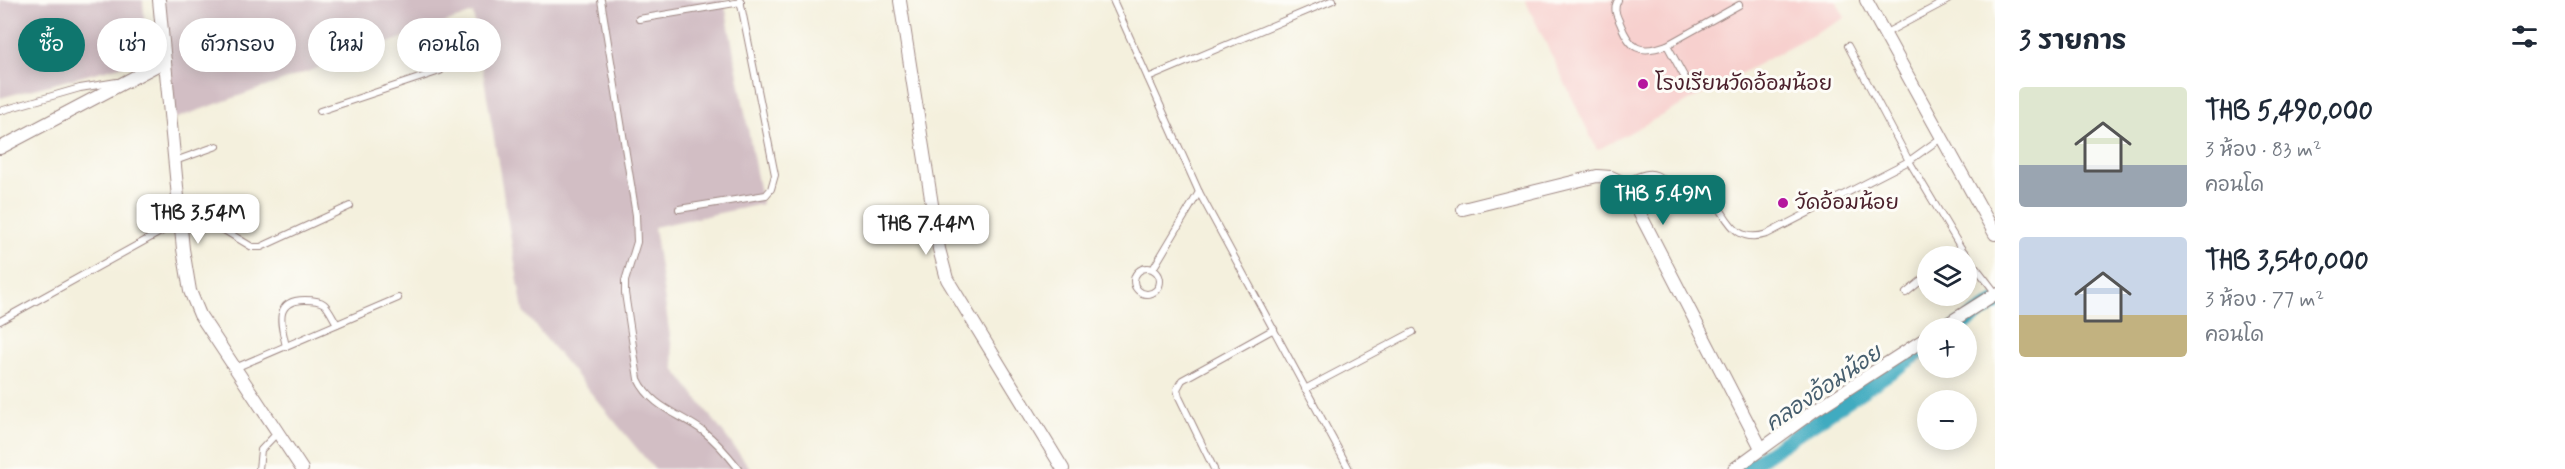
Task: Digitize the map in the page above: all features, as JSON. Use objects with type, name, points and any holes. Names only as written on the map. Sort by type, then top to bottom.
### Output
[{"type":"street","points":[[159,0],[161,18]]},
{"type":"street","points":[[1866,0],[1995,234]]},
{"type":"street","points":[[900,1],[939,249],[947,279],[1063,469]]},
{"type":"street","points":[[0,148],[146,72]]},
{"type":"street","points":[[166,72],[181,226],[190,291],[200,315],[302,469]]},
{"type":"street","points":[[1463,209],[1597,176],[1611,177],[1624,183],[1761,448]]},
{"type":"street","points":[[1956,318],[1995,293]]},
{"type":"street","points":[[1734,469],[1761,448],[1917,344]]},
{"type":"lane","points":[[601,0],[636,215],[637,242],[625,281],[625,294],[638,379],[643,391],[652,400],[705,432],[726,452],[739,469]]},
{"type":"lane","points":[[1113,0],[1199,192],[1349,469]]},
{"type":"lane","points":[[1148,78],[1333,0]]},
{"type":"lane","points":[[1618,0],[1615,6],[1616,13],[1628,42],[1635,48],[1646,49],[1667,45],[1739,4]]},
{"type":"lane","points":[[1883,34],[1948,0]]},
{"type":"lane","points":[[639,19],[741,1],[775,176],[771,189],[766,195],[679,209]]},
{"type":"lane","points":[[1667,45],[1691,89]]},
{"type":"lane","points":[[1848,46],[1909,161],[1961,246]]},
{"type":"lane","points":[[320,111],[437,72]]},
{"type":"lane","points":[[0,111],[80,88],[132,79]]},
{"type":"lane","points":[[1624,183],[1643,173],[1654,173],[1683,190],[1694,188],[1703,190],[1711,195],[1730,226],[1739,234],[1755,238],[1909,161],[1941,138]]},
{"type":"lane","points":[[175,161],[217,146]]},
{"type":"lane","points":[[1153,269],[1199,192]]},
{"type":"lane","points":[[0,321],[159,232],[181,226],[203,224],[219,227],[240,242],[252,247],[261,247],[350,206]]},
{"type":"lane","points":[[1142,268],[1153,269],[1160,276],[1160,287],[1152,294],[1141,294],[1134,286],[1134,276],[1142,268]]},
{"type":"lane","points":[[1977,268],[1995,293]]},
{"type":"lane","points":[[1906,292],[1917,284]]},
{"type":"lane","points":[[235,368],[398,298]]},
{"type":"lane","points":[[286,346],[280,322],[282,310],[288,303],[313,300],[324,304],[337,324]]},
{"type":"lane","points":[[1214,469],[1179,397],[1178,389],[1182,381],[1274,329]]},
{"type":"lane","points":[[1305,389],[1413,332]]},
{"type":"lane","points":[[259,469],[261,450],[278,433]]},
{"type":"shaded area","points":[[0,0],[143,0],[144,18],[97,18],[98,72],[0,98]]},
{"type":"shaded area","points":[[163,0],[724,0],[762,204],[654,227],[675,370],[751,469],[654,469],[523,311],[483,72],[501,72],[501,18],[474,18],[473,13],[459,18],[397,18],[397,40],[385,44],[385,18],[308,18],[308,71],[174,119],[167,18],[165,18]]},
{"type":"shaded area","name":"โรงเรียนวัดอ้อมน้อย","points":[[1525,0],[1836,0],[1845,18],[1597,150]]},
{"type":"waterway","name":"คลองอ้อมน้อย","points":[[1972,318],[1995,303]]},
{"type":"waterway","name":"คลองอ้อมน้อย","points":[[1745,469],[1917,354]]},
{"type":"place","name":"โรงเรียนวัดอ้อมน้อย","points":[[1643,84]]},
{"type":"place","name":"วัดอ้อมน้อย","points":[[1783,203]]}]
